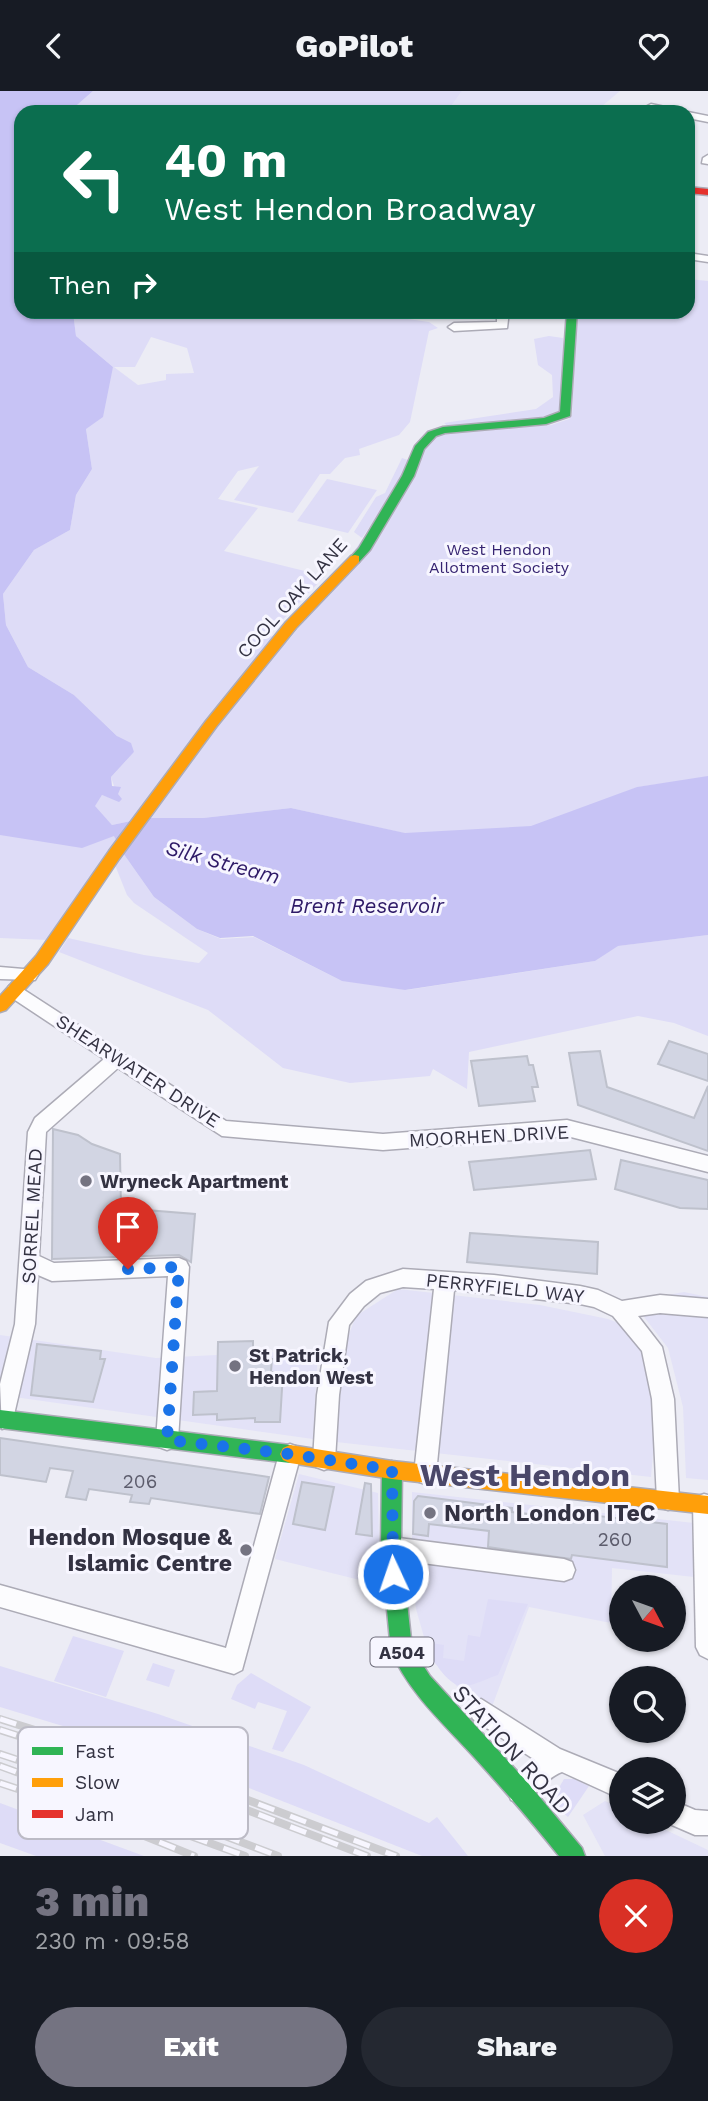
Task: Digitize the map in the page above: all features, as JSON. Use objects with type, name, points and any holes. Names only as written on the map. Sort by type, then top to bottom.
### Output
[{"type":"street","points":[[454,327],[503,325],[503,319]]},
{"type":"street","name":"COOL OAK LANE","points":[[0,1006],[29,975],[65,928],[141,818],[290,625],[364,550],[408,475],[419,448],[432,435],[443,430],[546,421],[566,414],[572,319]]},
{"type":"street","points":[[0,972],[29,975]]},
{"type":"street","name":"SHEARWATER DRIVE","points":[[15,991],[222,1128],[267,1132]]},
{"type":"street","name":"SORREL MEAD","points":[[1,1419],[25,1324],[37,1132],[42,1123],[116,1059]]},
{"type":"street","name":"MOORHEN DRIVE","points":[[267,1132],[383,1142],[567,1128],[708,1164]]},
{"type":"street","points":[[30,1261],[52,1272],[179,1267],[167,1440]]},
{"type":"street","name":"PERRYFIELD WAY","points":[[324,1459],[328,1395],[339,1321],[357,1300],[373,1287],[403,1278],[580,1295],[598,1299],[620,1310],[652,1347],[663,1399],[668,1500]]},
{"type":"street","points":[[425,1474],[445,1281]]},
{"type":"street","points":[[620,1310],[660,1304],[708,1308]]},
{"type":"street","points":[[1,1419],[290,1454],[425,1474],[706,1504],[708,1647]]},
{"type":"street","points":[[0,1596],[234,1662],[290,1454]]},
{"type":"street","name":"STATION ROAD","points":[[392,1470],[391,1548],[402,1651],[422,1684],[520,1791],[574,1856]]},
{"type":"street","points":[[391,1548],[564,1570]]},
{"type":"street","points":[[481,1711],[505,1729],[539,1747],[556,1761],[573,1763],[609,1781]]},
{"type":"street","points":[[520,1791],[556,1761]]},
{"type":"street","points":[[686,1819],[708,1823]]},
{"type":"shaded area","points":[[462,91],[620,91],[603,105],[452,105]]},
{"type":"shaded area","points":[[398,1289],[540,1305],[608,1319],[631,1328],[651,1358],[657,1407],[651,1477],[336,1442],[344,1347],[356,1316]]},
{"type":"shaded area","points":[[684,1292],[708,1297],[708,1480],[686,1478],[683,1407],[668,1348],[641,1313],[663,1296]]},
{"type":"shaded area","points":[[0,1335],[156,1358],[318,1350],[313,1439],[0,1395]]},
{"type":"shaded area","points":[[299,1474],[378,1493],[380,1585],[275,1559]]},
{"type":"shaded area","points":[[412,1492],[694,1523],[694,1577],[612,1568],[612,1575],[609,1575],[609,1623],[529,1607],[493,1704],[472,1702],[430,1658],[416,1609],[412,1574]]},
{"type":"shaded area","points":[[605,1801],[609,1803],[609,1834],[674,1834],[708,1850],[708,1856],[605,1856],[583,1815]]},
{"type":"green space","points":[[93,91],[462,91],[452,105],[77,105]]},
{"type":"green space","name":"West Hendon Allotment Society","points":[[695,280],[708,281],[708,777],[638,787],[533,827],[408,834],[291,808],[203,818],[145,818],[112,825],[94,806],[102,795],[119,801],[111,777],[134,752],[74,695],[28,667],[6,625],[3,594],[34,550],[70,530],[76,495],[92,469],[86,429],[113,367],[76,336],[74,319],[408,319],[429,322],[438,328],[429,331],[410,422],[399,435],[359,449],[360,455],[345,458],[330,474],[320,474],[293,513],[234,500],[259,466],[238,471],[218,499],[258,508],[224,551],[325,576],[268,635],[287,642],[316,606],[427,446],[440,434],[551,425],[569,419],[572,414],[577,319],[695,319]],"holes":[[[151,337],[187,348],[194,373],[166,374],[166,380],[138,385],[114,367],[135,367]]]},
{"type":"green space","points":[[549,336],[563,338],[564,408],[556,417],[450,428],[444,423],[536,409],[553,397],[552,375],[538,365],[534,339]]},
{"type":"green space","points":[[402,458],[408,460],[402,479],[362,538],[354,532],[376,497],[385,493]]},
{"type":"green space","points":[[327,479],[377,490],[348,533],[297,521]]},
{"type":"green space","points":[[0,835],[115,836],[117,842],[48,940],[0,938]]},
{"type":"green space","points":[[123,853],[154,897],[197,929],[221,939],[254,937],[340,980],[407,990],[595,961],[617,946],[708,935],[708,1036],[674,1023],[638,1016],[469,1052],[467,1089],[433,1069],[430,1076],[350,1083],[283,1068],[208,1010],[59,952],[68,938],[144,955],[199,963],[208,953],[134,903],[127,895],[115,865]]},
{"type":"green space","points":[[488,1599],[528,1604],[498,1675],[465,1686],[458,1685],[440,1670],[423,1642],[444,1645],[443,1658],[464,1661],[468,1635],[480,1637]]},
{"type":"green space","points":[[73,1636],[124,1651],[106,1697],[54,1681]]},
{"type":"green space","points":[[153,1663],[175,1670],[169,1687],[146,1680]]},
{"type":"green space","points":[[0,1666],[195,1727],[66,1727],[0,1707]]},
{"type":"green space","points":[[251,1673],[311,1707],[283,1752],[272,1749],[287,1711],[258,1702],[255,1709],[231,1699],[237,1685]]},
{"type":"green space","points":[[248,1745],[304,1765],[429,1823],[437,1817],[468,1856],[422,1856],[248,1788]]},
{"type":"green space","points":[[564,1779],[574,1779],[589,1786],[568,1817],[560,1810],[556,1793]]},
{"type":"green space","points":[[0,1803],[18,1810],[18,1839],[98,1839],[144,1856],[36,1856],[0,1843]]},
{"type":"water","name":"Brent Reservoir","points":[[0,91],[93,91],[77,105],[14,105],[14,319],[74,319],[76,336],[113,367],[103,417],[86,429],[92,469],[76,495],[70,530],[34,550],[3,594],[6,625],[28,667],[74,695],[117,736],[131,743],[134,752],[111,777],[112,786],[121,787],[118,794],[122,799],[119,802],[102,795],[95,806],[112,825],[145,818],[203,818],[291,808],[405,833],[531,826],[637,787],[708,776],[708,935],[618,946],[595,961],[405,990],[342,981],[253,936],[220,938],[197,929],[154,897],[114,836],[82,848],[0,835]]},
{"type":"building","points":[[669,1041],[708,1054],[708,1081],[658,1064]]},
{"type":"building","points":[[600,1051],[607,1087],[694,1118],[708,1086],[708,1151],[578,1105],[569,1053]]},
{"type":"building","points":[[527,1056],[529,1065],[533,1065],[538,1087],[532,1087],[535,1101],[479,1106],[471,1061]]},
{"type":"building","name":"Wryneck Apartment","points":[[53,1129],[78,1135],[92,1144],[120,1154],[121,1208],[195,1214],[191,1262],[179,1255],[52,1259]]},
{"type":"building","points":[[590,1150],[596,1179],[474,1190],[469,1162]]},
{"type":"building","points":[[621,1160],[708,1180],[708,1209],[680,1208],[615,1189]]},
{"type":"building","points":[[470,1233],[598,1242],[597,1274],[467,1262]]},
{"type":"building","name":"St Patrick, Hendon West","points":[[253,1341],[253,1359],[272,1359],[271,1372],[283,1372],[280,1422],[255,1422],[255,1418],[217,1420],[217,1414],[193,1415],[194,1392],[217,1391],[218,1342]]},
{"type":"building","points":[[37,1344],[101,1351],[100,1359],[105,1359],[93,1402],[31,1395]]},
{"type":"building","points":[[0,1438],[269,1477],[260,1514],[151,1498],[149,1504],[130,1502],[132,1495],[89,1489],[86,1500],[66,1497],[73,1471],[50,1468],[46,1482],[0,1475]]},
{"type":"building","points":[[302,1482],[334,1487],[325,1530],[293,1524]]},
{"type":"building","points":[[365,1483],[371,1484],[372,1536],[356,1534]]},
{"type":"building","points":[[418,1496],[512,1508],[512,1512],[590,1521],[590,1515],[667,1524],[667,1567],[572,1555],[571,1559],[488,1547],[489,1531],[429,1524],[428,1536],[413,1534],[414,1501]]},
{"type":"railway","points":[[0,1719],[25,1727]]},
{"type":"railway","points":[[0,1730],[18,1736]]},
{"type":"railway","points":[[0,1754],[18,1760]]},
{"type":"railway","points":[[0,1766],[18,1773]]},
{"type":"railway","points":[[0,1783],[18,1789]]},
{"type":"railway","points":[[248,1800],[396,1856]]},
{"type":"railway","points":[[248,1810],[367,1856]]},
{"type":"railway","points":[[152,1839],[194,1856]]},
{"type":"railway","points":[[199,1839],[245,1856]]},
{"type":"railway","points":[[233,1839],[278,1856]]},
{"type":"traffic: fast","points":[[355,559],[364,550],[408,476],[419,448],[432,434],[443,430],[546,421],[566,414],[572,319]]},
{"type":"traffic: fast","points":[[0,1419],[290,1454]]},
{"type":"traffic: fast","points":[[392,1470],[391,1548],[402,1651],[422,1684],[520,1791],[574,1856]]},
{"type":"traffic: slow","points":[[0,1006],[42,960],[114,855],[211,724],[291,625],[355,559]]},
{"type":"traffic: slow","points":[[290,1454],[392,1470],[708,1505]]},
{"type":"traffic: jam","points":[[695,191],[708,192]]},
{"type":"place","name":"Wryneck Apartment","points":[[86,1181]]},
{"type":"place","name":"St Patrick, Hendon West","points":[[235,1366]]},
{"type":"place","name":"North London ITeC","points":[[430,1513]]},
{"type":"place","name":"Hendon Mosque & Islamic Centre","points":[[246,1550]]},
{"type":"district","name":"West Hendon","points":[[525,1475]]},
{"type":"route","points":[[128,1269],[179,1267],[170,1364],[167,1440],[290,1454],[392,1470],[393,1574]]},
{"type":"water label","name":"Silk Stream","points":[[223,862]]}]
